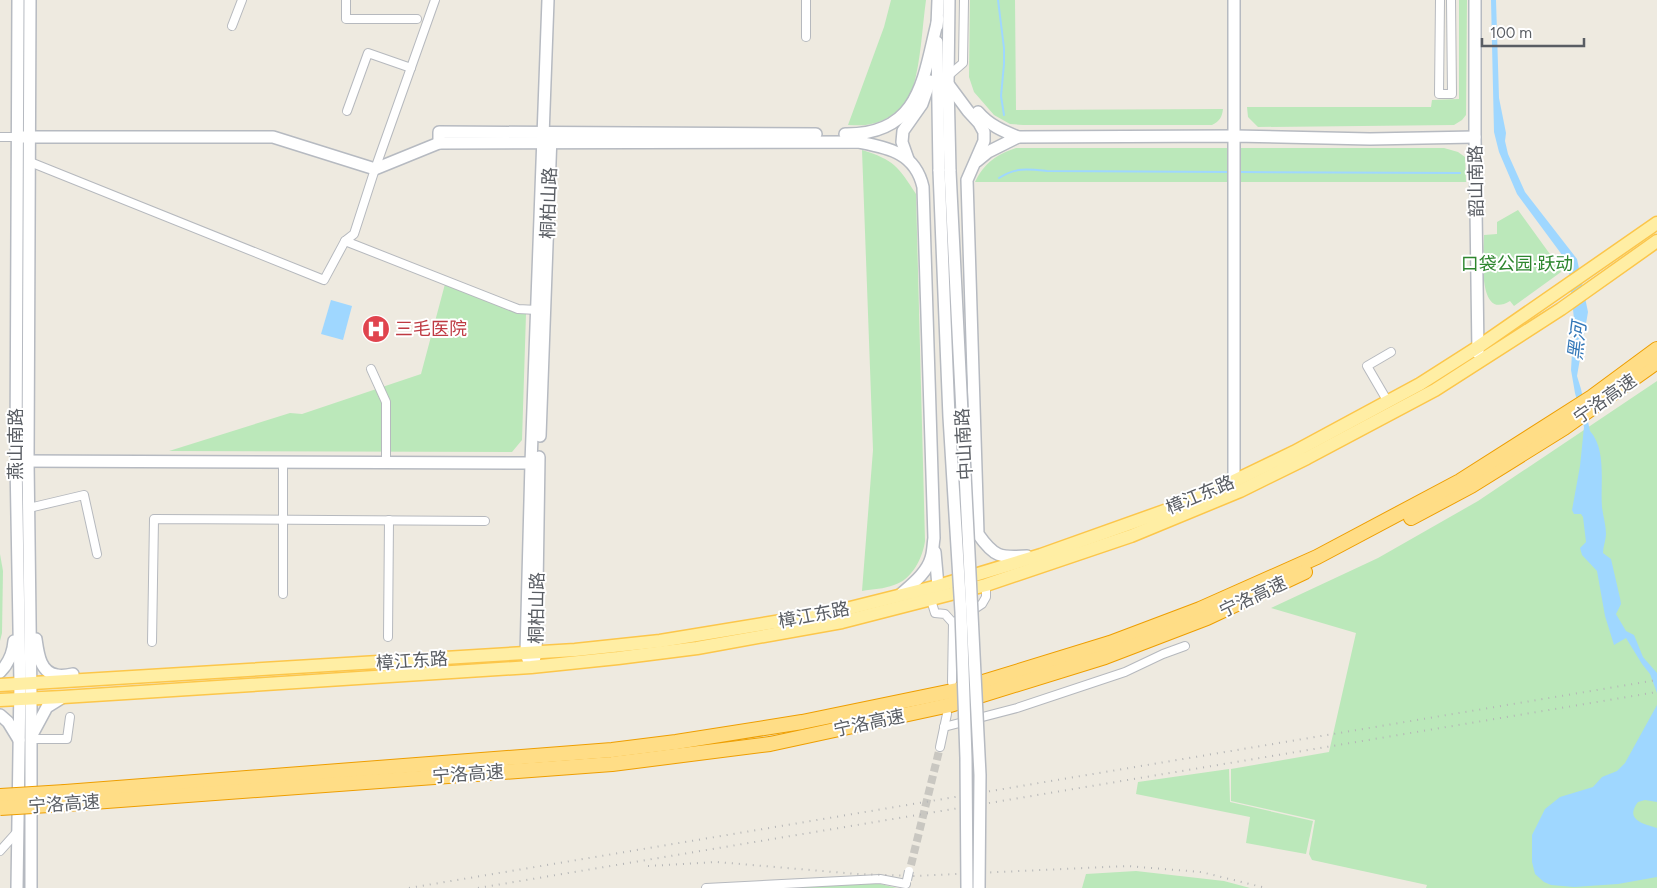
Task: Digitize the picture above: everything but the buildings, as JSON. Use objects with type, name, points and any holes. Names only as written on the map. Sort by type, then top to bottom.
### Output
[{"type":"highway","name":"宁洛高速","points":[[1594,402],[1657,349]]},
{"type":"highway","name":"宁洛高速","points":[[0,808],[65,798],[612,764],[770,744],[950,705],[1105,657],[1207,618],[1330,561],[1471,486],[1561,423],[1657,362]]},
{"type":"highway","name":"宁洛高速","points":[[0,796],[65,798]]},
{"type":"main road","name":"樟江东路","points":[[0,685],[575,650],[660,641],[734,630],[830,613],[938,586],[1041,555],[1170,509],[1234,482],[1420,384],[1478,347],[1657,223]]},
{"type":"main road","name":"樟江东路","points":[[0,700],[531,667],[618,658],[744,641],[842,622],[986,585],[1131,536],[1240,490],[1307,458],[1435,390],[1479,363],[1561,310],[1657,241]]},
{"type":"street","name":"燕山南路","points":[[18,0],[22,461],[29,508],[30,602],[25,683]]},
{"type":"street","name":"燕山南路","points":[[17,888],[17,832],[25,740],[26,698],[17,602],[30,162],[30,0]]},
{"type":"street","points":[[232,26],[242,0]]},
{"type":"street","points":[[346,0],[346,19],[417,19]]},
{"type":"street","points":[[30,162],[324,280],[345,241],[354,234],[375,168],[435,0]]},
{"type":"street","name":"桐柏山路","points":[[535,463],[547,137],[548,0]]},
{"type":"street","name":"桐柏山路","points":[[531,667],[536,310],[556,0]]},
{"type":"street","points":[[806,0],[806,37]]},
{"type":"street","name":"中山南路","points":[[938,0],[937,60],[980,775],[980,888]]},
{"type":"street","name":"中山南路","points":[[949,0],[945,171],[949,417],[962,631],[966,758],[967,888]]},
{"type":"street","points":[[948,80],[963,63],[964,0]]},
{"type":"street","points":[[1234,0],[1234,482]]},
{"type":"street","points":[[1440,0],[1439,94],[1452,94],[1451,0]]},
{"type":"street","name":"韶山南路","points":[[1475,0],[1475,137],[1479,363]]},
{"type":"street","points":[[547,137],[858,134],[872,132],[899,120],[915,100],[922,83],[938,19]]},
{"type":"street","points":[[347,111],[368,53],[411,68]]},
{"type":"street","points":[[908,160],[902,142],[903,131],[922,104],[937,60]]},
{"type":"street","points":[[948,80],[983,118],[999,130],[1018,137],[1234,136],[1370,139],[1475,137]]},
{"type":"street","points":[[948,80],[984,132],[984,141],[967,180],[978,534],[990,550],[1008,557],[1041,555]]},
{"type":"street","points":[[0,137],[273,137],[375,168],[439,143],[439,132],[547,137],[858,142],[899,152],[908,160],[921,179],[923,187],[934,538],[938,586]]},
{"type":"street","points":[[972,165],[988,152],[1018,137]]},
{"type":"street","points":[[345,241],[518,309],[536,310]]},
{"type":"street","points":[[1388,402],[1367,366],[1391,352]]},
{"type":"street","points":[[370,369],[386,402],[386,462]]},
{"type":"street","points":[[22,461],[535,463]]},
{"type":"street","points":[[283,462],[283,594]]},
{"type":"street","points":[[29,508],[84,495],[98,554]]},
{"type":"street","points":[[152,642],[154,519],[484,521]]},
{"type":"street","points":[[388,637],[389,520]]},
{"type":"street","points":[[900,595],[917,580],[928,566],[932,557],[934,538]]},
{"type":"street","points":[[953,623],[982,604],[986,597],[986,585]]},
{"type":"street","points":[[931,600],[935,613],[946,614],[953,623],[952,682]]},
{"type":"street","points":[[0,672],[8,665],[14,650],[17,602]]},
{"type":"street","points":[[30,602],[39,658],[44,668],[56,675],[164,670],[190,674]]},
{"type":"street","points":[[944,728],[1018,708],[1125,672],[1185,646]]},
{"type":"street","points":[[25,740],[47,707],[63,697]]},
{"type":"street","points":[[940,747],[948,714]]},
{"type":"street","points":[[0,715],[25,740],[67,739],[70,717]]},
{"type":"street","name":"燕山南路","points":[[25,740],[31,888]]},
{"type":"street","points":[[0,851],[17,832]]},
{"type":"street","points":[[706,888],[880,879],[906,884],[910,868]]},
{"type":"green space","points":[[891,0],[926,0],[920,55],[913,88],[902,106],[884,120],[868,125],[848,125],[884,27]]},
{"type":"green space","points":[[970,0],[1015,0],[1016,110],[1223,109],[1221,117],[1212,125],[1010,124],[994,115],[974,92],[969,77]]},
{"type":"green space","points":[[1459,0],[1467,0],[1466,115],[1454,125],[1258,127],[1248,117],[1247,107],[1431,107],[1432,100],[1459,99]]},
{"type":"green space","points":[[1016,148],[1444,148],[1458,152],[1465,157],[1466,182],[975,182],[987,164],[1003,153]]},
{"type":"green space","points":[[862,150],[881,157],[894,165],[916,194],[925,541],[916,567],[906,578],[890,586],[862,591],[873,450]]},
{"type":"green space","name":"口袋公园·跃动","points":[[1518,210],[1561,272],[1514,306],[1510,301],[1499,305],[1492,302],[1487,294],[1484,282],[1484,235],[1497,234],[1497,222]]},
{"type":"green space","points":[[445,284],[512,311],[526,314],[522,440],[512,452],[169,451],[290,413],[302,414],[421,374]]},
{"type":"green space","points":[[1657,381],[1657,888],[1426,888],[1427,885],[1312,860],[1309,854],[1315,820],[1231,801],[1231,769],[1329,752],[1356,633],[1271,608],[1378,558],[1478,501]]},
{"type":"green space","points":[[0,554],[3,571],[2,633],[0,641]]},
{"type":"green space","points":[[1229,769],[1230,802],[1313,821],[1306,854],[1246,843],[1250,817],[1136,794],[1138,782]]},
{"type":"green space","points":[[1136,871],[1224,881],[1250,888],[1082,888],[1086,874]]},
{"type":"green space","points":[[876,883],[897,888],[781,888]]},
{"type":"water","name":"黑河","points":[[1491,0],[1496,0],[1499,98],[1508,154],[1525,192],[1577,259],[1588,312],[1577,376],[1590,431],[1599,448],[1601,457],[1602,507],[1606,527],[1603,553],[1611,559],[1620,598],[1621,604],[1616,614],[1626,631],[1634,635],[1643,657],[1657,673],[1657,693],[1650,674],[1626,638],[1614,645],[1605,616],[1597,571],[1582,555],[1580,548],[1586,542],[1583,517],[1581,514],[1574,514],[1572,510],[1580,466],[1584,427],[1571,370],[1574,319],[1568,263],[1517,194],[1499,152],[1494,132]]},
{"type":"water","points":[[331,300],[352,306],[343,340],[321,334]]},
{"type":"water","points":[[1657,705],[1657,802],[1645,800],[1638,802],[1633,813],[1637,820],[1657,828],[1657,877],[1618,884],[1574,887],[1551,885],[1544,882],[1535,874],[1532,862],[1532,835],[1545,809],[1560,797],[1593,787],[1602,777],[1617,771],[1625,763]]},
{"type":"waterway","points":[[998,0],[1004,48],[1001,96],[1004,115]]},
{"type":"waterway","points":[[999,178],[1016,170],[1028,169],[1047,171],[1229,172]]},
{"type":"waterway","points":[[1239,172],[1460,173]]},
{"type":"tunnel","points":[[911,865],[940,747]]},
{"type":"railway","points":[[409,888],[1657,680]]},
{"type":"railway","points":[[478,888],[1657,692]]},
{"type":"railway","points":[[648,866],[717,862],[857,874],[914,876],[1127,866],[1201,872],[1266,888]]},
{"type":"place","name":"三毛医院","points":[[376,329]]}]
